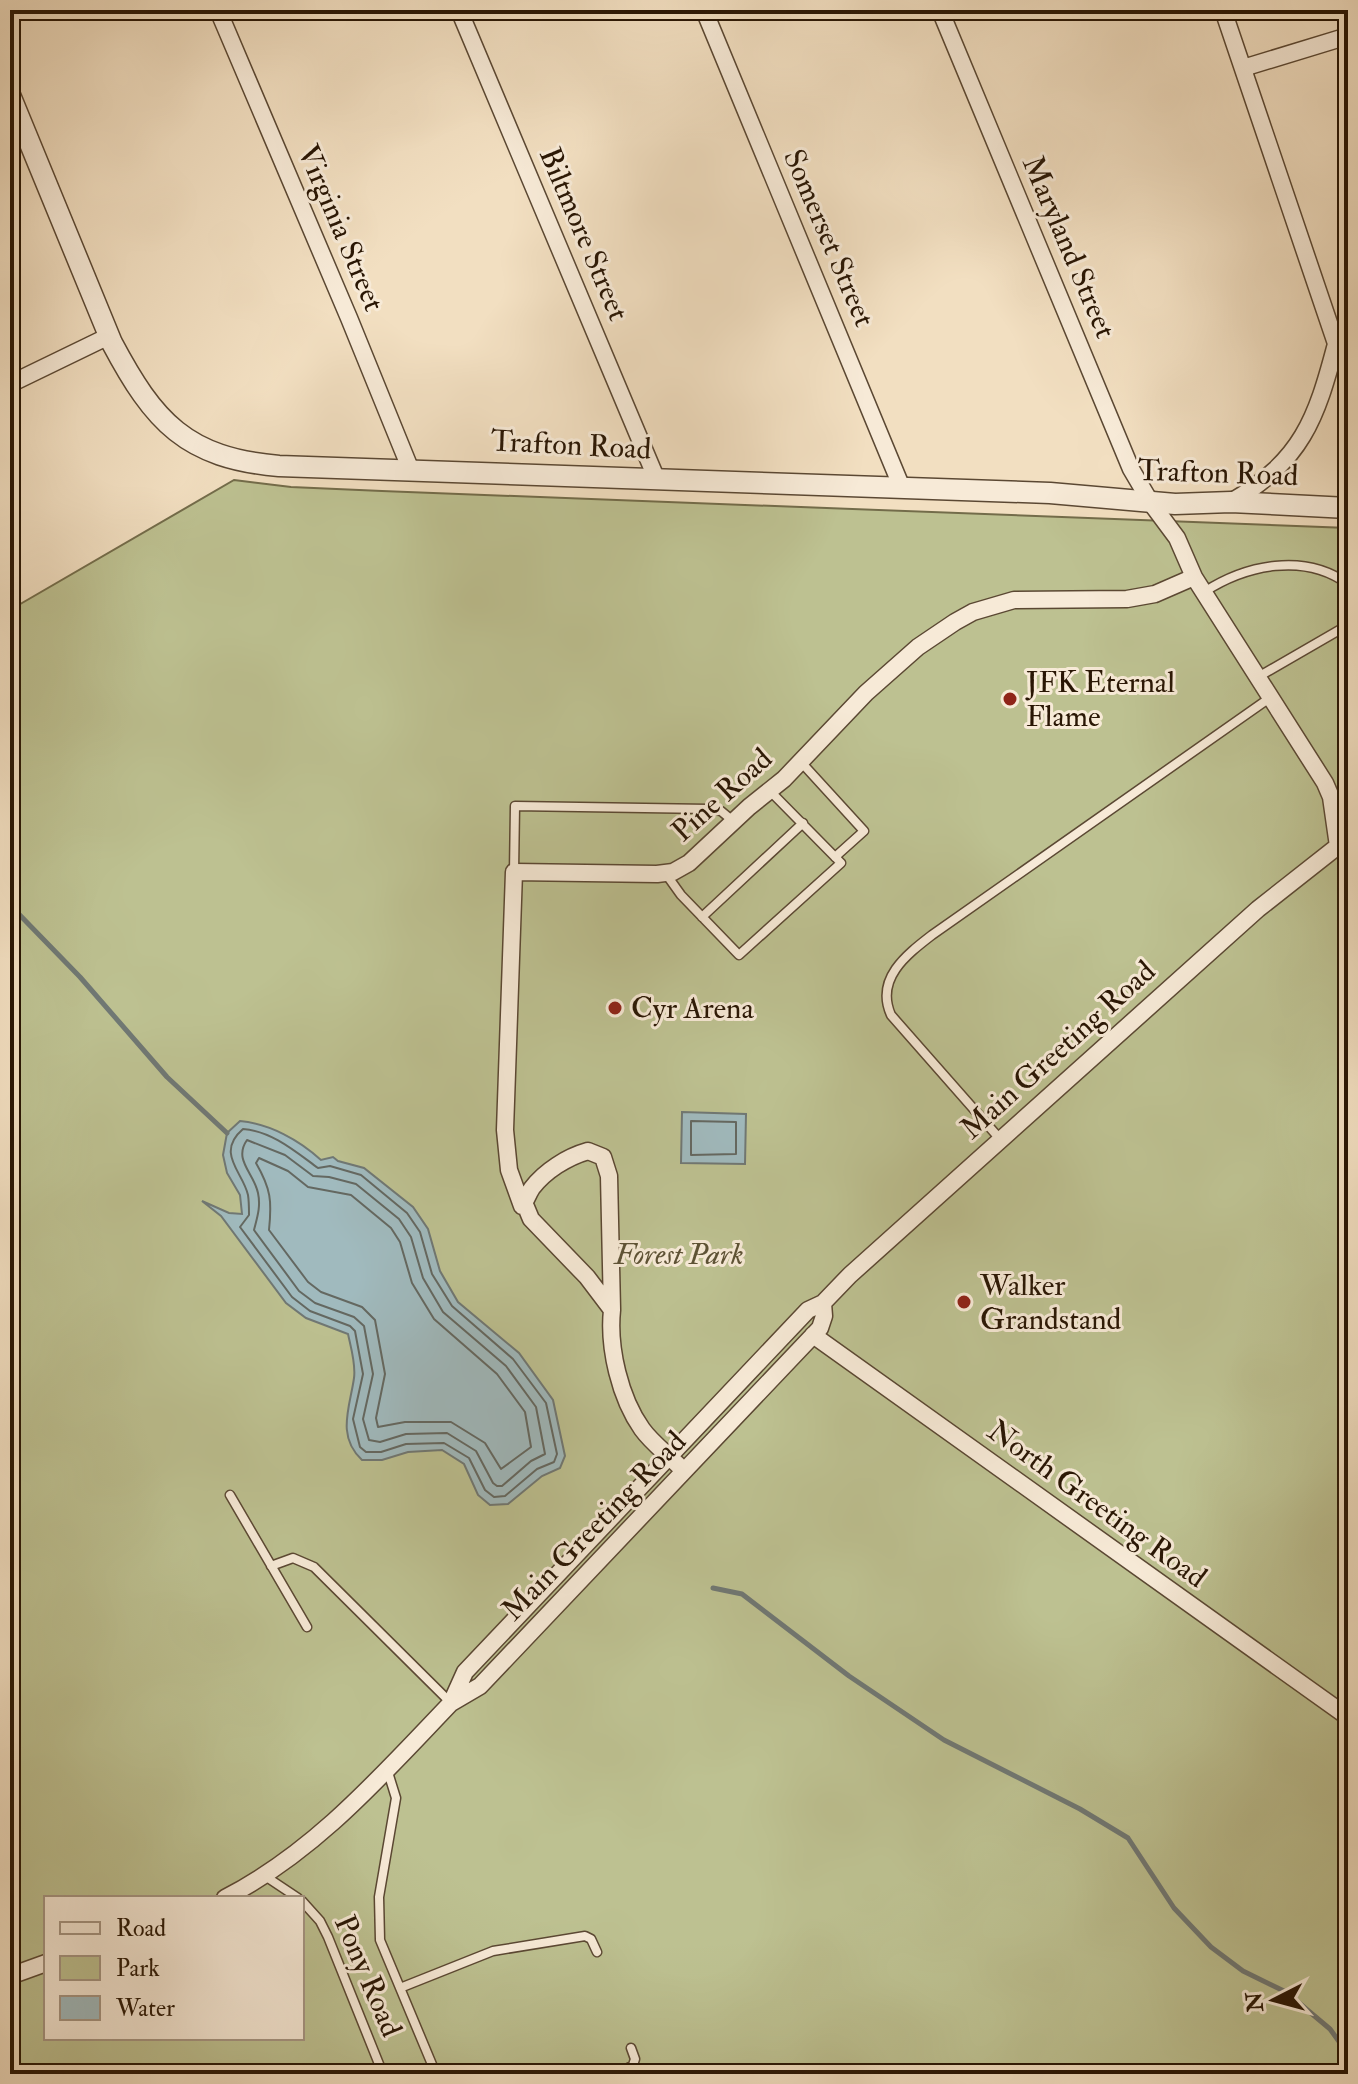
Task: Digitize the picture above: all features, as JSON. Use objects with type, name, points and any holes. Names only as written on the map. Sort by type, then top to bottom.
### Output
[{"type":"street","name":"Virginia Street","points":[[218,10],[410,468]]},
{"type":"street","name":"Biltmore Street","points":[[459,10],[657,480]]},
{"type":"street","name":"Somerset Street","points":[[704,10],[902,488]]},
{"type":"street","name":"Maryland Street","points":[[940,10],[1131,469],[1177,538],[1203,592],[1329,790],[1343,850]]},
{"type":"street","points":[[1223,10],[1348,379]]},
{"type":"street","points":[[1243,68],[1348,36]]},
{"type":"street","name":"Trafton Road","points":[[10,95],[109,336],[131,379],[155,412],[213,454],[268,465],[1050,493],[1151,503],[1231,502],[1348,508]]},
{"type":"street","points":[[10,384],[109,336]]},
{"type":"street","points":[[1231,502],[1267,479],[1297,447],[1320,401],[1336,344]]},
{"type":"street","name":"Pine Road","points":[[514,872],[665,874],[689,863],[733,821],[771,792],[866,693],[918,647],[973,612],[1014,600],[1099,601],[1155,594],[1194,577]]},
{"type":"street","name":"Main Greeting Road","points":[[451,1703],[465,1672],[804,1314],[823,1303],[1000,1139],[1258,909],[1343,850]]},
{"type":"street","points":[[514,872],[506,1141],[509,1170],[522,1206],[526,1207],[531,1219],[587,1277],[612,1310]]},
{"type":"street","points":[[522,1206],[540,1180],[569,1158],[588,1151],[603,1157],[611,1187],[612,1342],[629,1405],[643,1431],[685,1471]]},
{"type":"street","name":"Main Greeting Road","points":[[229,1896],[265,1876],[314,1840],[451,1703],[480,1686],[813,1335],[823,1322],[823,1303]]},
{"type":"street","name":"North Greeting Road","points":[[813,1335],[1348,1717]]},
{"type":"street","points":[[10,1976],[44,1964]]},
{"type":"lane","points":[[1203,592],[1235,574],[1266,567],[1317,568],[1333,573],[1348,584]]},
{"type":"lane","points":[[1258,677],[1348,625]]},
{"type":"lane","points":[[1000,1139],[891,1015],[886,993],[890,976],[909,954],[932,935],[1271,697]]},
{"type":"lane","points":[[800,761],[864,831],[835,857]]},
{"type":"lane","points":[[665,874],[739,955],[841,863],[771,792]]},
{"type":"lane","points":[[514,872],[515,806],[709,809],[721,811],[733,821]]},
{"type":"lane","points":[[702,917],[803,823]]},
{"type":"lane","points":[[230,1495],[307,1627]]},
{"type":"lane","points":[[271,1566],[293,1558],[314,1567],[451,1703]]},
{"type":"lane","name":"Pony Road","points":[[387,1768],[396,1798],[379,1897],[379,1928],[384,1952],[436,2074]]},
{"type":"lane","name":"Pony Road","points":[[265,1876],[294,1896]]},
{"type":"lane","name":"Pony Road","points":[[304,1904],[320,1921],[328,1937],[383,2074]]},
{"type":"lane","points":[[400,1988],[507,1947],[577,1935],[591,1939],[597,1952]]},
{"type":"lane","points":[[619,2074],[633,2065],[635,2059],[631,2048]]},
{"type":"green space","name":"Forest Park","points":[[234,480],[291,487],[382,491],[1348,528],[1348,2074],[10,2074],[10,610]]},
{"type":"water","points":[[682,1112],[746,1114],[745,1164],[681,1163]]},
{"type":"water","points":[[240,1121],[284,1134],[321,1160],[333,1157],[364,1168],[413,1207],[428,1229],[440,1271],[458,1302],[519,1353],[553,1400],[565,1456],[560,1468],[542,1476],[508,1504],[490,1505],[478,1495],[464,1464],[442,1450],[408,1452],[382,1460],[362,1460],[354,1451],[347,1431],[354,1373],[348,1334],[306,1318],[286,1303],[221,1216],[202,1201],[229,1213],[242,1214],[240,1195],[227,1173],[223,1155],[227,1133]]},
{"type":"waterway","points":[[10,905],[80,977],[167,1077],[227,1133]]},
{"type":"waterway","points":[[713,1588],[742,1594],[849,1676],[944,1740],[1080,1809],[1128,1838],[1174,1908],[1211,1947],[1243,1971],[1286,1992],[1330,2029],[1348,2054]]},
{"type":"place","name":"JFK Eternal Flame","points":[[1010,699]]},
{"type":"place","name":"Cyr Arena","points":[[615,1008]]},
{"type":"place","name":"Walker Grandstand","points":[[964,1302]]}]
